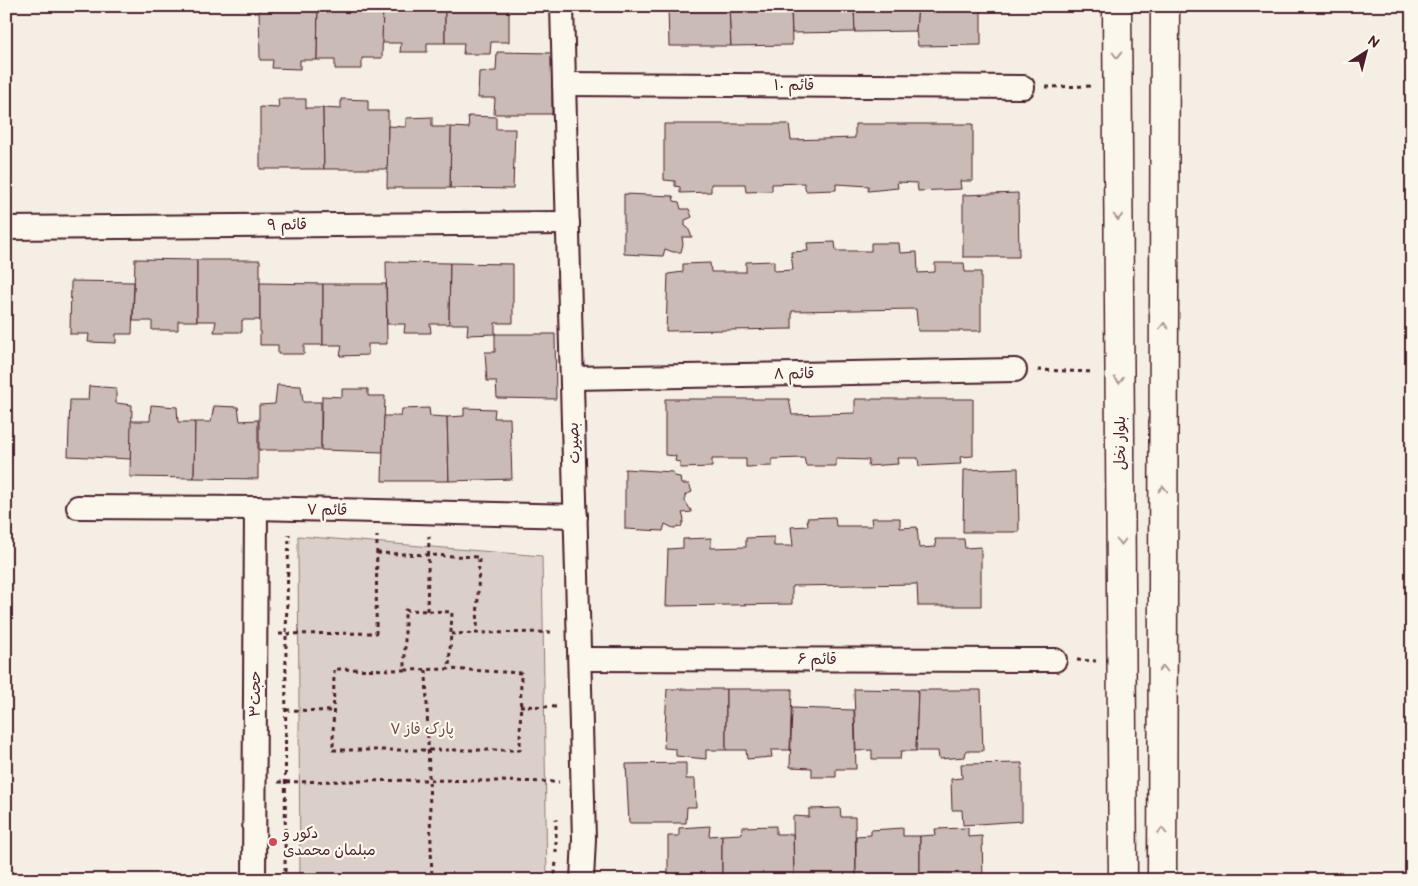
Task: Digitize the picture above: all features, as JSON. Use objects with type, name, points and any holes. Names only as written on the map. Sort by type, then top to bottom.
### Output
[{"type":"street","name":"بصیرت","points":[[562,6],[583,782],[584,839],[582,880]]},
{"type":"street","name":"بلوار نخل","points":[[1117,6],[1123,880]]},
{"type":"street","points":[[1162,880],[1165,6]]},
{"type":"street","name":"قائم ۱۰","points":[[564,84],[1023,87]]},
{"type":"street","name":"قائم ۹","points":[[6,228],[568,222]]},
{"type":"street","name":"قائم ۸","points":[[572,378],[1015,370]]},
{"type":"street","name":"قائم ۷","points":[[78,507],[376,510],[576,516]]},
{"type":"street","name":"حجت۳","points":[[254,880],[256,508]]},
{"type":"street","name":"قائم ۶","points":[[580,659],[1054,660]]},
{"type":"path","points":[[1023,87],[1117,86]]},
{"type":"path","points":[[1015,370],[1119,373]]},
{"type":"path","points":[[255,633],[376,632],[376,510]]},
{"type":"path","points":[[285,880],[286,634],[289,533],[298,534]]},
{"type":"path","points":[[367,535],[386,536]]},
{"type":"path","points":[[420,536],[438,536]]},
{"type":"path","points":[[427,611],[428,536]]},
{"type":"path","points":[[377,553],[479,557],[477,633]]},
{"type":"path","points":[[405,670],[406,610],[452,612],[449,669]]},
{"type":"path","points":[[451,634],[579,633]]},
{"type":"path","points":[[1054,660],[1122,661]]},
{"type":"path","points":[[334,669],[405,670],[449,669],[521,673],[520,750],[333,750],[334,669]]},
{"type":"path","points":[[426,670],[432,880]]},
{"type":"path","points":[[556,697],[556,716]]},
{"type":"path","points":[[520,706],[581,707]]},
{"type":"path","points":[[286,710],[333,710]]},
{"type":"path","points":[[254,782],[429,780],[583,782]]},
{"type":"path","points":[[556,782],[556,792]]},
{"type":"path","points":[[548,880],[555,873],[556,812]]},
{"type":"green space","name":"پارک فاز ۷","points":[[298,536],[542,556],[547,880],[300,880]]},
{"type":"building","points":[[259,6],[318,6],[317,60],[300,60],[300,69],[272,68],[273,60],[260,60]]},
{"type":"building","points":[[318,6],[383,6],[382,58],[362,58],[362,69],[335,69],[335,60],[317,60]]},
{"type":"building","points":[[383,6],[445,6],[445,43],[427,43],[427,52],[400,52],[401,43],[382,43]]},
{"type":"building","points":[[445,6],[509,6],[509,42],[491,42],[490,54],[463,54],[464,43],[445,43]]},
{"type":"building","points":[[668,6],[729,6],[731,46],[669,46]]},
{"type":"building","points":[[729,6],[791,6],[792,45],[731,46]]},
{"type":"building","points":[[791,6],[854,6],[855,32],[792,33]]},
{"type":"building","points":[[854,6],[918,6],[916,31],[855,32]]},
{"type":"building","points":[[918,6],[981,6],[981,45],[918,46],[916,31]]},
{"type":"building","points":[[497,52],[552,53],[552,114],[494,114],[495,98],[478,98],[479,72],[496,71]]},
{"type":"building","points":[[278,99],[306,99],[306,108],[323,108],[324,169],[260,169],[260,107],[279,108]]},
{"type":"building","points":[[341,99],[368,100],[368,111],[388,111],[388,169],[324,169],[323,108],[341,109]]},
{"type":"building","points":[[468,116],[496,117],[496,129],[515,129],[513,189],[450,188],[451,127],[469,128]]},
{"type":"building","points":[[432,117],[432,127],[451,127],[450,188],[387,188],[388,126],[406,127],[406,118]]},
{"type":"building","points":[[664,124],[789,124],[791,140],[855,138],[855,124],[973,124],[973,181],[960,181],[961,189],[918,191],[917,183],[897,182],[898,188],[868,191],[869,186],[836,184],[836,190],[806,191],[804,183],[772,184],[772,191],[746,192],[745,184],[711,184],[711,192],[680,193],[680,187],[675,186],[675,181],[664,180]]},
{"type":"building","points":[[1018,193],[1019,257],[963,257],[963,195]]},
{"type":"building","points":[[624,194],[673,196],[674,201],[679,202],[681,209],[689,209],[692,217],[685,220],[685,226],[692,237],[682,237],[681,252],[665,249],[663,256],[624,254]]},
{"type":"building","points":[[835,242],[836,251],[871,251],[871,243],[899,243],[900,253],[917,252],[918,273],[935,272],[935,263],[964,263],[965,272],[981,272],[981,331],[918,331],[916,309],[792,311],[792,329],[666,331],[668,274],[683,272],[683,264],[710,263],[711,272],[746,272],[746,262],[774,261],[774,271],[793,270],[791,252],[808,251],[807,243]]},
{"type":"building","points":[[135,259],[197,260],[197,321],[178,321],[178,330],[152,330],[152,321],[133,321]]},
{"type":"building","points":[[197,260],[260,260],[260,320],[242,320],[242,332],[214,332],[216,321],[197,321]]},
{"type":"building","points":[[386,262],[450,263],[449,324],[430,324],[431,333],[404,333],[405,324],[387,324]]},
{"type":"building","points":[[450,263],[513,264],[513,323],[495,323],[495,334],[467,335],[468,324],[449,324]]},
{"type":"building","points":[[71,281],[134,282],[132,334],[116,334],[116,343],[88,342],[89,334],[70,334]]},
{"type":"building","points":[[260,283],[323,284],[323,345],[304,345],[304,354],[278,354],[278,345],[260,345]]},
{"type":"building","points":[[323,284],[386,284],[387,344],[368,344],[368,355],[340,356],[342,345],[323,345]]},
{"type":"building","points":[[495,334],[555,334],[556,399],[497,398],[496,381],[487,381],[485,352],[495,352]]},
{"type":"building","points":[[277,385],[301,386],[303,402],[321,402],[321,450],[259,450],[259,405],[275,404]]},
{"type":"building","points":[[89,386],[116,388],[116,403],[132,405],[131,459],[68,456],[70,400],[88,400]]},
{"type":"building","points":[[342,389],[368,389],[368,396],[385,396],[383,452],[321,450],[322,396],[342,397]]},
{"type":"building","points":[[665,399],[789,399],[792,415],[855,413],[855,399],[973,399],[973,456],[960,457],[961,464],[919,466],[918,458],[897,458],[898,464],[868,466],[869,460],[836,459],[836,466],[806,466],[804,458],[772,459],[772,466],[746,467],[746,459],[712,459],[712,467],[680,468],[680,462],[675,461],[676,456],[665,455]]},
{"type":"building","points":[[151,405],[177,407],[178,422],[195,422],[194,478],[130,477],[131,421],[150,421]]},
{"type":"building","points":[[214,406],[238,407],[240,421],[258,420],[258,479],[194,478],[195,422],[211,422]]},
{"type":"building","points":[[429,408],[430,416],[447,417],[449,481],[382,481],[384,416],[401,416],[402,409]]},
{"type":"building","points":[[464,408],[495,409],[494,418],[510,418],[512,479],[449,481],[447,417],[464,416]]},
{"type":"building","points":[[1018,468],[1019,532],[963,532],[964,470]]},
{"type":"building","points":[[625,469],[673,472],[674,476],[680,477],[681,484],[689,484],[692,492],[685,495],[685,501],[692,512],[682,513],[684,519],[681,527],[673,528],[665,524],[663,531],[625,529]]},
{"type":"building","points":[[835,517],[836,526],[872,526],[871,518],[900,518],[900,528],[917,527],[919,548],[936,547],[935,539],[964,539],[965,548],[981,547],[981,606],[918,606],[917,584],[792,586],[792,604],[666,606],[668,549],[683,548],[683,539],[711,538],[711,548],[746,547],[746,538],[774,537],[774,546],[793,546],[791,527],[808,526],[807,518]]},
{"type":"building","points":[[667,689],[726,689],[726,750],[706,750],[706,759],[676,756],[676,749],[664,748]]},
{"type":"building","points":[[726,689],[792,689],[790,750],[771,750],[772,757],[747,759],[746,750],[726,750]]},
{"type":"building","points":[[854,689],[918,690],[916,751],[901,751],[900,759],[872,759],[872,750],[856,751]]},
{"type":"building","points":[[918,690],[981,690],[983,751],[966,751],[965,757],[939,759],[938,751],[916,751]]},
{"type":"building","points":[[792,708],[854,710],[856,769],[836,769],[836,777],[812,777],[812,768],[790,767]]},
{"type":"building","points":[[686,763],[686,779],[695,779],[696,807],[687,807],[686,823],[629,823],[626,764]]},
{"type":"building","points":[[1022,763],[1022,821],[963,825],[962,810],[952,810],[951,779],[962,778],[961,764]]},
{"type":"building","points":[[840,808],[841,817],[855,817],[856,880],[794,879],[793,816],[809,817],[809,809]]},
{"type":"building","points":[[710,826],[709,836],[722,835],[722,880],[668,880],[668,836],[679,836],[679,828]]},
{"type":"building","points":[[776,826],[776,834],[793,834],[794,880],[722,880],[722,835],[741,834],[742,827]]},
{"type":"building","points":[[903,828],[903,836],[920,836],[920,880],[856,880],[856,836],[871,835],[871,830]]},
{"type":"building","points":[[968,828],[968,837],[982,836],[983,880],[920,880],[920,836],[936,835],[935,829]]},
{"type":"place","name":"دکور و مبلمان محمدی","points":[[273,842]]}]
